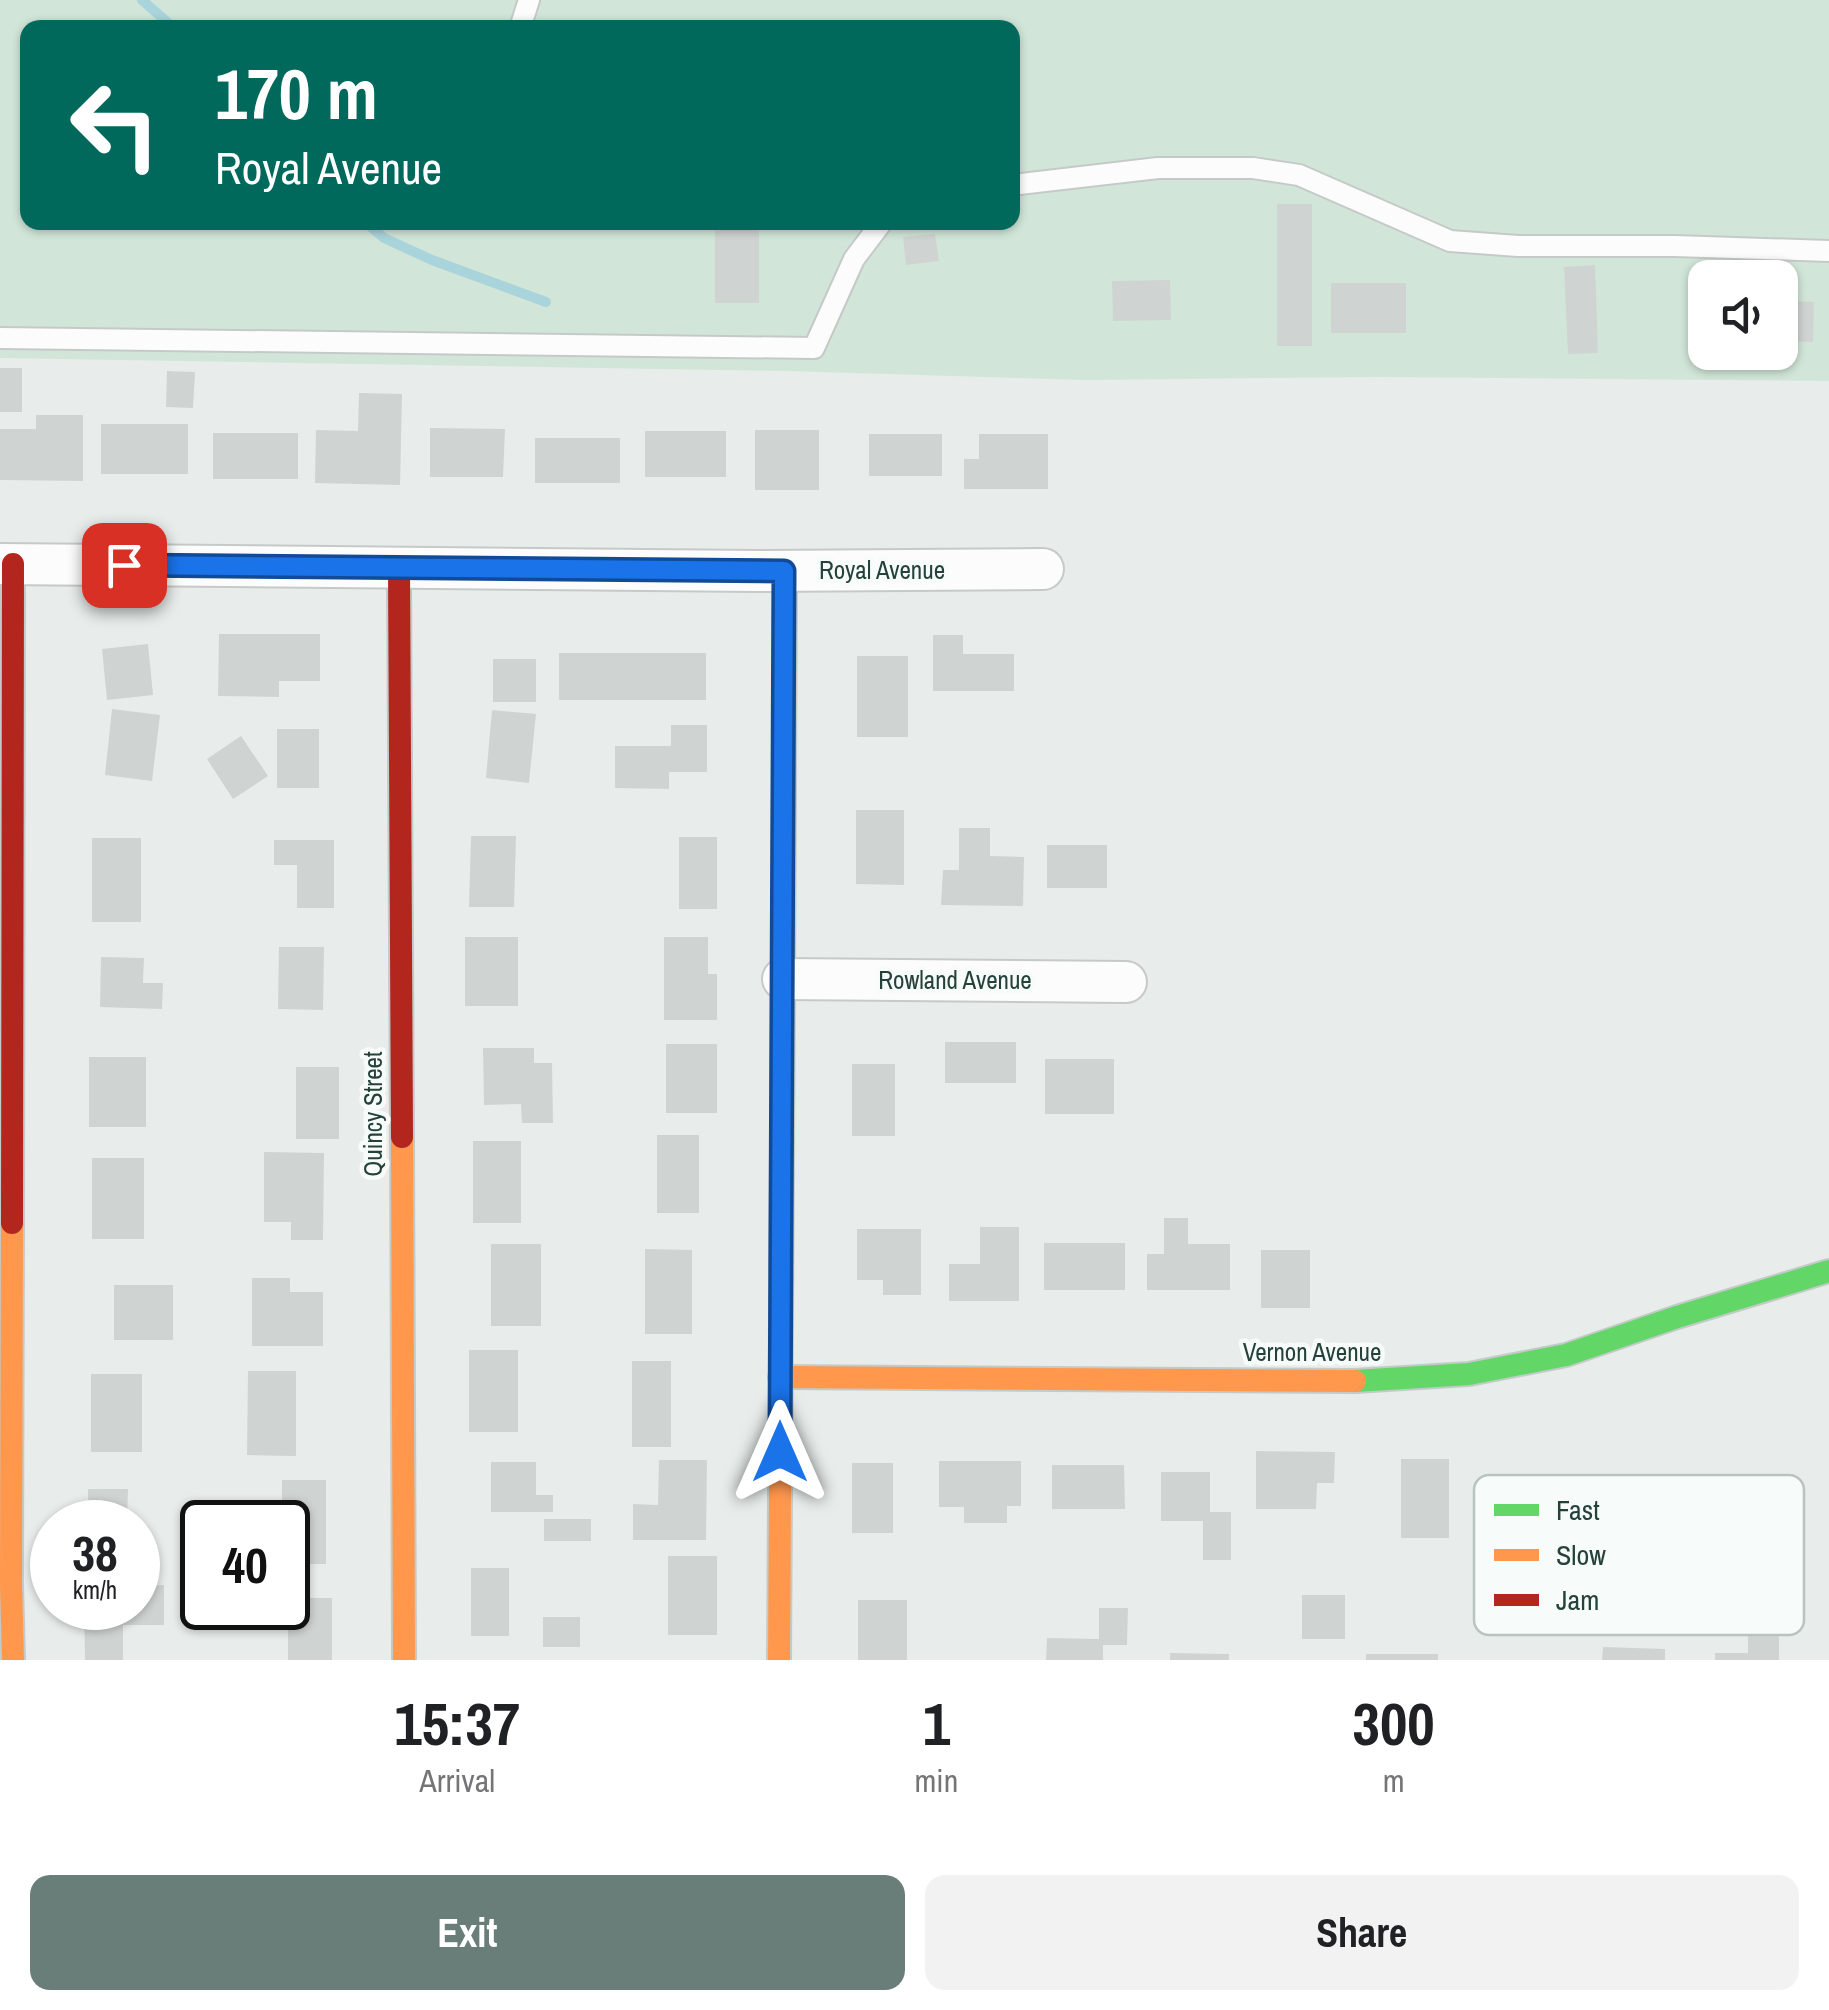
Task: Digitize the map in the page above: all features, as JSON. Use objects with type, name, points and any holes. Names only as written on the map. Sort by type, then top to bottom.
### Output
[{"type":"street","name":"Royal Avenue","points":[[6,564],[784,571],[1043,569]]},
{"type":"street","points":[[6,564],[13,1660]]},
{"type":"street","name":"Quincy Street","points":[[399,568],[404,1660]]},
{"type":"street","points":[[779,1660],[784,571]]},
{"type":"street","name":"Rowland Avenue","points":[[783,979],[1126,982]]},
{"type":"street","name":"Vernon Avenue","points":[[780,1376],[1360,1381],[1469,1374],[1566,1355],[1829,1272]]},
{"type":"lane","points":[[1020,184],[1158,168],[1253,168],[1299,175],[1450,241],[1518,246],[1829,250]]},
{"type":"lane","points":[[0,338],[814,348],[854,259],[876,230]]},
{"type":"green space","points":[[0,0],[1829,0],[1829,381],[1378,377],[1087,380],[0,358]]},
{"type":"building","points":[[1277,204],[1312,204],[1312,346],[1277,346]]},
{"type":"building","points":[[715,230],[759,230],[759,303],[715,303]]},
{"type":"building","points":[[935,234],[939,261],[906,265],[903,237]]},
{"type":"building","points":[[1595,265],[1598,353],[1568,354],[1564,267]]},
{"type":"building","points":[[1170,280],[1171,320],[1113,321],[1112,281]]},
{"type":"building","points":[[1331,283],[1406,283],[1406,333],[1331,333]]},
{"type":"building","points":[[1798,301],[1814,302],[1813,342],[1798,341]]},
{"type":"building","points":[[0,368],[22,368],[22,412],[0,412]]},
{"type":"building","points":[[167,371],[195,372],[193,408],[166,407]]},
{"type":"building","points":[[359,393],[402,394],[400,485],[315,483],[316,430],[358,431]]},
{"type":"building","points":[[36,415],[83,415],[83,481],[0,480],[0,429],[36,429]]},
{"type":"building","points":[[101,424],[188,424],[188,474],[101,474]]},
{"type":"building","points":[[430,428],[505,429],[503,477],[430,477]]},
{"type":"building","points":[[755,430],[819,430],[819,490],[755,490]]},
{"type":"building","points":[[645,431],[726,431],[726,477],[645,477]]},
{"type":"building","points":[[213,433],[298,433],[298,479],[213,479]]},
{"type":"building","points":[[869,434],[942,434],[942,476],[869,476]]},
{"type":"building","points":[[979,434],[1048,434],[1048,489],[964,489],[964,459],[979,459]]},
{"type":"building","points":[[535,438],[620,438],[620,483],[535,483]]},
{"type":"building","points":[[219,634],[320,634],[320,681],[279,681],[279,697],[218,696]]},
{"type":"building","points":[[933,635],[963,635],[963,654],[1014,654],[1014,691],[933,691]]},
{"type":"building","points":[[148,644],[153,695],[107,700],[102,649]]},
{"type":"building","points":[[559,653],[706,653],[706,700],[559,700]]},
{"type":"building","points":[[857,656],[908,656],[908,737],[857,737]]},
{"type":"building","points":[[493,659],[536,659],[536,702],[493,702]]},
{"type":"building","points":[[112,709],[160,715],[152,781],[105,775]]},
{"type":"building","points":[[492,710],[536,714],[529,783],[486,778]]},
{"type":"building","points":[[671,725],[707,725],[707,772],[669,772],[669,789],[615,788],[615,746],[671,746]]},
{"type":"building","points":[[277,729],[319,729],[319,788],[277,788]]},
{"type":"building","points":[[241,736],[268,776],[233,799],[207,759]]},
{"type":"building","points":[[856,810],[904,810],[904,885],[856,884]]},
{"type":"building","points":[[959,828],[990,828],[990,856],[1024,857],[1023,906],[941,905],[943,870],[959,870]]},
{"type":"building","points":[[471,836],[516,836],[514,907],[469,907]]},
{"type":"building","points":[[679,837],[717,837],[717,909],[679,909]]},
{"type":"building","points":[[92,838],[141,838],[141,922],[92,922]]},
{"type":"building","points":[[274,840],[334,840],[334,908],[297,908],[297,865],[274,865]]},
{"type":"building","points":[[1047,845],[1107,845],[1107,888],[1047,888]]},
{"type":"building","points":[[465,937],[518,937],[518,1006],[465,1006]]},
{"type":"building","points":[[664,937],[708,937],[708,974],[717,974],[717,1020],[664,1020]]},
{"type":"building","points":[[279,947],[324,947],[323,1010],[278,1009]]},
{"type":"building","points":[[101,957],[144,958],[143,983],[163,983],[162,1009],[100,1007]]},
{"type":"building","points":[[945,1042],[1016,1042],[1016,1083],[945,1083]]},
{"type":"building","points":[[666,1044],[717,1044],[717,1113],[666,1113]]},
{"type":"building","points":[[483,1048],[534,1048],[534,1063],[552,1063],[553,1123],[522,1123],[521,1104],[484,1105]]},
{"type":"building","points":[[89,1057],[146,1057],[146,1127],[89,1127]]},
{"type":"building","points":[[1045,1059],[1114,1059],[1114,1114],[1045,1114]]},
{"type":"building","points":[[852,1064],[895,1064],[895,1136],[852,1136]]},
{"type":"building","points":[[296,1067],[339,1067],[339,1139],[296,1139]]},
{"type":"building","points":[[657,1135],[699,1135],[699,1213],[657,1213]]},
{"type":"building","points":[[473,1141],[521,1141],[521,1223],[473,1223]]},
{"type":"building","points":[[264,1152],[324,1153],[323,1240],[291,1240],[291,1222],[264,1222]]},
{"type":"building","points":[[92,1158],[144,1158],[144,1239],[92,1239]]},
{"type":"building","points":[[1164,1218],[1188,1218],[1188,1244],[1230,1244],[1230,1290],[1147,1290],[1147,1254],[1164,1254]]},
{"type":"building","points":[[980,1227],[1019,1227],[1019,1301],[949,1301],[949,1264],[980,1264]]},
{"type":"building","points":[[857,1229],[921,1229],[921,1295],[883,1295],[883,1280],[857,1280]]},
{"type":"building","points":[[1044,1243],[1125,1243],[1125,1290],[1044,1290]]},
{"type":"building","points":[[491,1244],[541,1244],[541,1326],[491,1326]]},
{"type":"building","points":[[645,1249],[692,1250],[692,1334],[645,1334]]},
{"type":"building","points":[[1261,1250],[1310,1250],[1310,1308],[1261,1308]]},
{"type":"building","points":[[252,1278],[290,1278],[290,1292],[323,1292],[323,1346],[252,1346]]},
{"type":"building","points":[[114,1285],[173,1285],[173,1340],[114,1340]]},
{"type":"building","points":[[469,1350],[518,1350],[518,1432],[469,1432]]},
{"type":"building","points":[[632,1361],[671,1361],[671,1447],[632,1447]]},
{"type":"building","points":[[248,1371],[296,1371],[296,1456],[247,1455]]},
{"type":"building","points":[[91,1374],[142,1374],[142,1452],[91,1452]]},
{"type":"building","points":[[1256,1451],[1335,1452],[1334,1483],[1317,1483],[1316,1509],[1256,1509]]},
{"type":"building","points":[[1401,1459],[1449,1459],[1449,1538],[1401,1538]]},
{"type":"building","points":[[659,1460],[707,1460],[706,1540],[633,1540],[633,1504],[658,1505]]},
{"type":"building","points":[[939,1461],[1021,1461],[1021,1506],[1007,1506],[1007,1523],[964,1523],[964,1507],[939,1507]]},
{"type":"building","points":[[491,1462],[536,1462],[536,1495],[553,1495],[553,1512],[491,1512]]},
{"type":"building","points":[[852,1463],[893,1463],[893,1533],[852,1533]]},
{"type":"building","points":[[1052,1465],[1124,1465],[1125,1509],[1052,1509]]},
{"type":"building","points":[[1161,1472],[1210,1472],[1210,1512],[1231,1512],[1231,1560],[1203,1560],[1203,1521],[1161,1521]]},
{"type":"building","points":[[282,1480],[326,1480],[326,1564],[310,1564],[310,1500],[282,1500]]},
{"type":"building","points":[[88,1489],[128,1489],[128,1500],[88,1500]]},
{"type":"building","points":[[544,1519],[591,1519],[591,1541],[544,1541]]},
{"type":"building","points":[[668,1556],[717,1556],[717,1635],[668,1635]]},
{"type":"building","points":[[471,1568],[509,1568],[509,1636],[471,1636]]},
{"type":"building","points":[[160,1585],[164,1585],[164,1625],[160,1625]]},
{"type":"building","points":[[1302,1595],[1345,1595],[1345,1639],[1302,1639]]},
{"type":"building","points":[[310,1598],[332,1598],[332,1660],[288,1660],[288,1630],[310,1630]]},
{"type":"building","points":[[858,1600],[907,1600],[907,1660],[858,1660]]},
{"type":"building","points":[[1099,1608],[1128,1608],[1127,1645],[1103,1645],[1103,1660],[1046,1660],[1047,1638],[1099,1639]]},
{"type":"building","points":[[543,1617],[580,1617],[580,1647],[543,1647]]},
{"type":"building","points":[[84,1630],[123,1630],[123,1660],[85,1660]]},
{"type":"building","points":[[1748,1635],[1779,1635],[1779,1660],[1715,1660],[1715,1653],[1748,1653]]},
{"type":"building","points":[[1603,1647],[1665,1649],[1665,1660],[1602,1660]]},
{"type":"building","points":[[1170,1653],[1229,1654],[1229,1660],[1170,1660]]},
{"type":"building","points":[[1366,1654],[1438,1654],[1438,1660],[1366,1660]]},
{"type":"waterway","points":[[142,0],[165,20]]},
{"type":"waterway","points":[[374,230],[432,260],[546,302]]},
{"type":"traffic: fast","points":[[783,992],[785,571]]},
{"type":"traffic: fast","points":[[1355,1381],[1469,1374],[1566,1355],[1829,1271]]},
{"type":"traffic: slow","points":[[779,1660],[783,992]]},
{"type":"traffic: slow","points":[[402,1137],[404,1660]]},
{"type":"traffic: slow","points":[[12,1223],[13,1660]]},
{"type":"traffic: slow","points":[[780,1377],[1355,1381]]},
{"type":"traffic: jam","points":[[12,1223],[13,564]]},
{"type":"traffic: jam","points":[[399,567],[402,1137]]},
{"type":"route","points":[[124,565],[784,571],[780,1452]]}]
